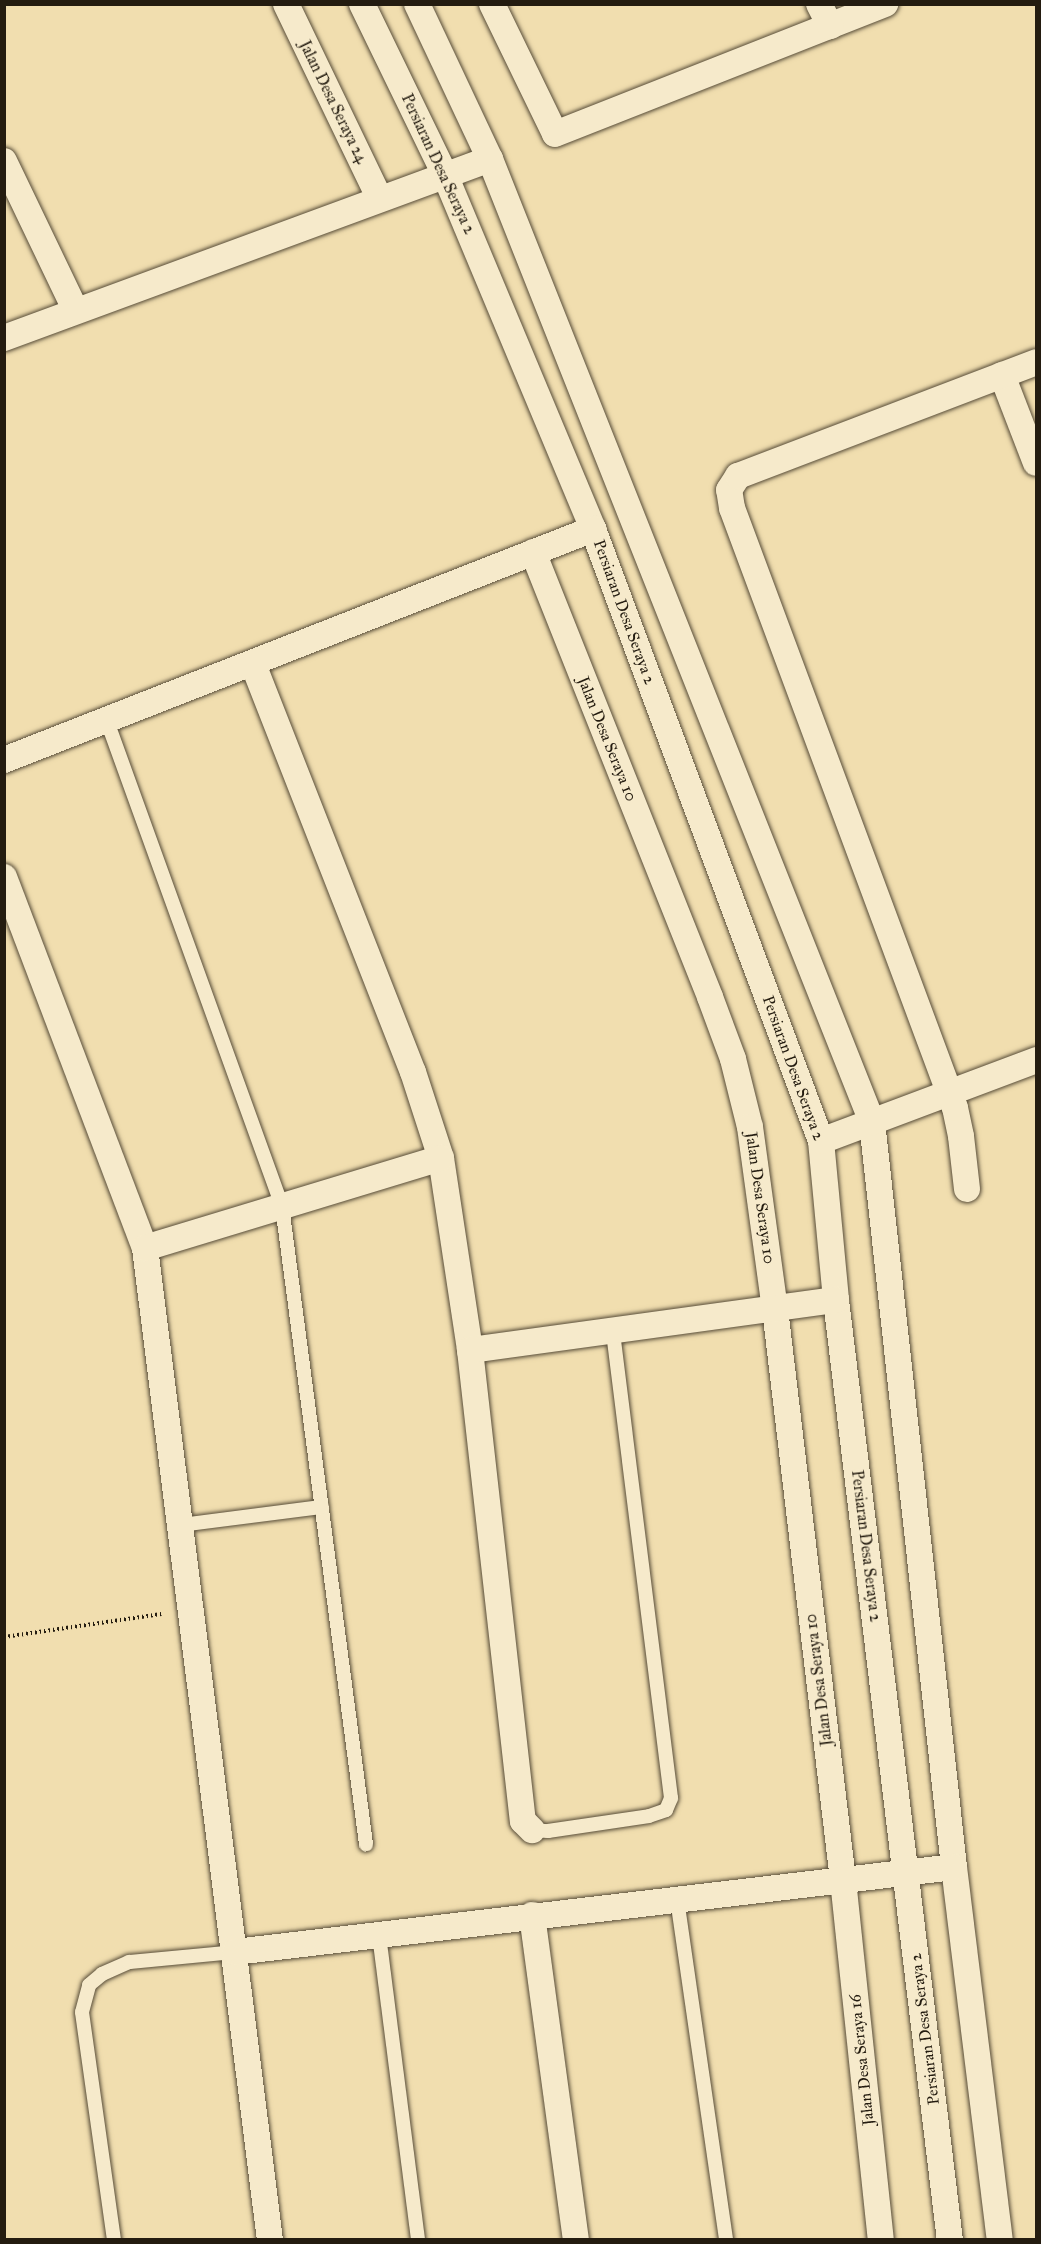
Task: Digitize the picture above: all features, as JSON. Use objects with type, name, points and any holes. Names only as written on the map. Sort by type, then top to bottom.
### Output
[{"type":"street","name":"Jalan Desa Seraya 24","points":[[286,4],[380,199]]},
{"type":"street","name":"Persiaran Desa Seraya 2","points":[[362,4],[445,175],[593,529],[821,1141],[836,1300],[950,2240]]},
{"type":"street","points":[[417,4],[490,159],[872,1122],[954,1867],[1000,2240]]},
{"type":"street","points":[[492,4],[555,134],[824,15],[885,4]]},
{"type":"street","points":[[4,338],[490,159]]},
{"type":"street","points":[[4,161],[76,311]]},
{"type":"street","points":[[967,1189],[961,1136],[950,1094],[732,508],[729,490],[738,476],[1036,362]]},
{"type":"street","points":[[1002,375],[1036,464]]},
{"type":"street","points":[[4,760],[593,529]]},
{"type":"street","name":"Jalan Desa Seraya 10","points":[[533,552],[733,1059],[750,1127],[775,1309],[843,1880]]},
{"type":"street","points":[[253,664],[413,1072],[441,1158],[470,1350],[523,1821],[532,1830]]},
{"type":"street","points":[[4,878],[145,1248],[236,1952],[270,2240]]},
{"type":"street","points":[[821,1141],[1036,1060]]},
{"type":"street","points":[[145,1248],[441,1158]]},
{"type":"street","points":[[470,1350],[836,1300]]},
{"type":"street","points":[[236,1952],[532,1915],[954,1867]]},
{"type":"street","name":"Jalan Desa Seraya 16","points":[[843,1880],[881,2240]]},
{"type":"street","points":[[532,1915],[576,2240]]},
{"type":"lane","points":[[107,721],[282,1206],[366,1844]]},
{"type":"lane","points":[[532,1830],[548,1831],[649,1816],[666,1810],[671,1798],[614,1330]]},
{"type":"lane","points":[[181,1526],[322,1508]]},
{"type":"lane","points":[[677,1899],[726,2240]]},
{"type":"lane","points":[[379,1935],[418,2240]]},
{"type":"lane","points":[[114,2240],[82,2012],[89,1985],[102,1974],[129,1962],[236,1952]]},
{"type":"path","points":[[4,1637],[191,1610]]}]
